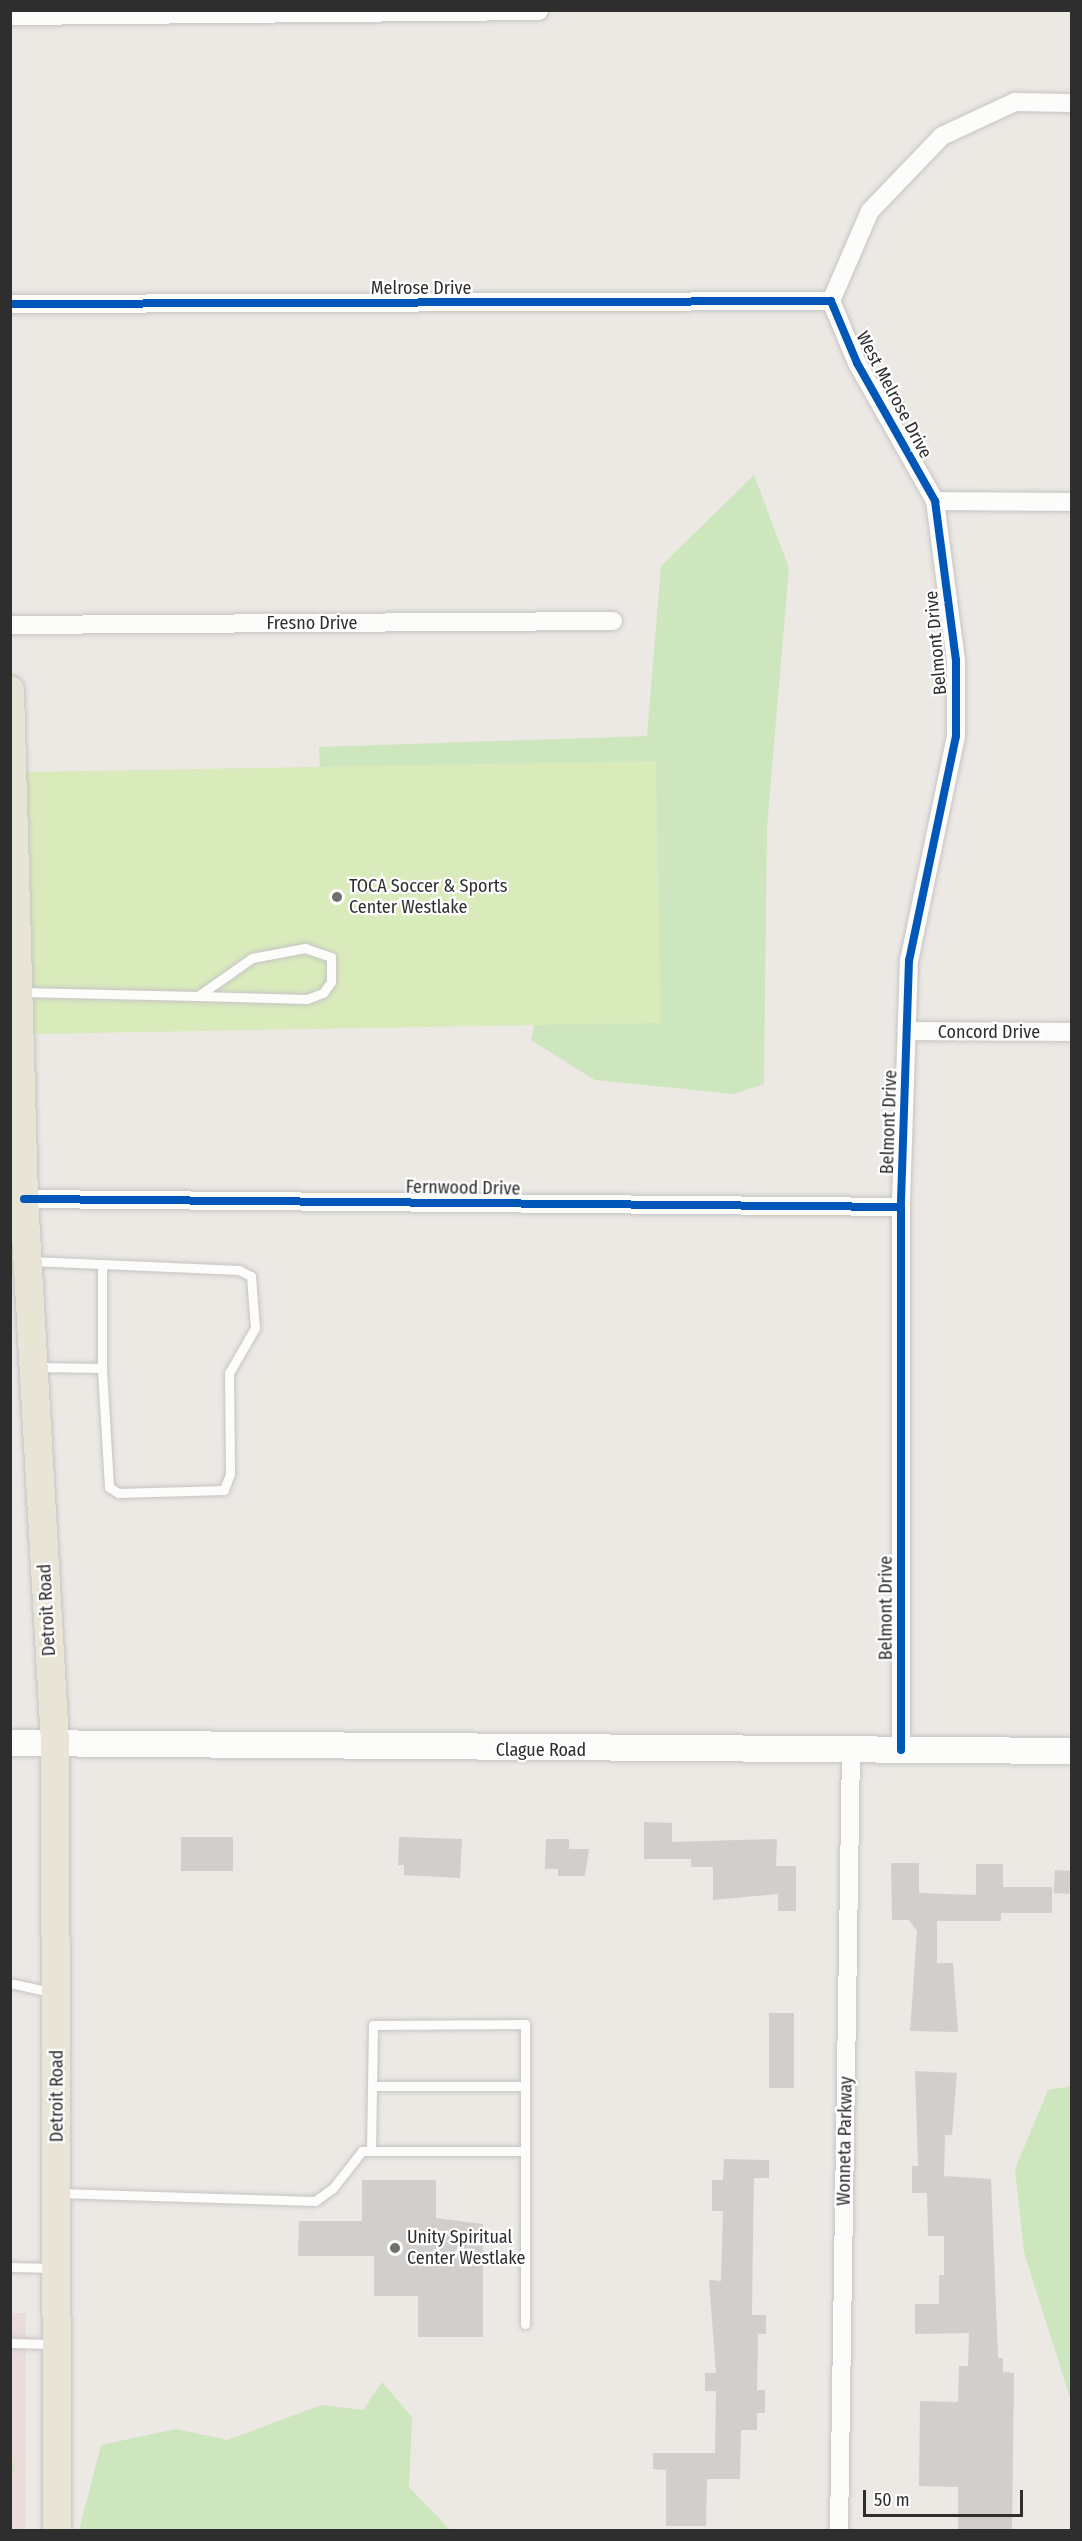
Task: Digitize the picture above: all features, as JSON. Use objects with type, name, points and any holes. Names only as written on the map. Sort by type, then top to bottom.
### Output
[{"type":"main road","name":"Detroit Road","points":[[10,690],[13,896],[19,992],[24,1199],[55,1742],[57,2530]]},
{"type":"main road","name":"Clague Road","points":[[10,1743],[55,1742],[302,1749],[1071,1751]]},
{"type":"street","points":[[10,16],[539,11]]},
{"type":"street","points":[[831,301],[870,211],[942,136],[1016,102],[1071,103]]},
{"type":"street","name":"Melrose Drive","points":[[10,304],[831,301]]},
{"type":"street","name":"West Melrose Drive","points":[[831,301],[857,363],[935,501]]},
{"type":"street","points":[[935,501],[1071,502]]},
{"type":"street","name":"Belmont Drive","points":[[901,1750],[901,1207],[909,960],[956,736],[956,660],[935,501]]},
{"type":"street","name":"Fresno Drive","points":[[10,625],[614,621]]},
{"type":"street","name":"Concord Drive","points":[[907,1031],[1071,1032]]},
{"type":"street","name":"Fernwood Drive","points":[[24,1199],[901,1207]]},
{"type":"street","name":"Wonneta Parkway","points":[[839,2530],[850,1751]]},
{"type":"lane","points":[[19,992],[307,999],[323,993],[331,982],[330,957],[305,948],[252,958],[198,996]]},
{"type":"lane","points":[[28,1261],[102,1264],[239,1270],[251,1275],[255,1328],[229,1373],[230,1474],[219,1494],[118,1493],[105,1478],[102,1264]]},
{"type":"lane","points":[[33,1368],[102,1368]]},
{"type":"lane","points":[[10,1983],[56,1993]]},
{"type":"lane","points":[[371,2149],[373,2025],[525,2024],[525,2324]]},
{"type":"lane","points":[[372,2086],[525,2086]]},
{"type":"lane","points":[[56,2193],[315,2201],[333,2188],[355,2157],[371,2149],[525,2151]]},
{"type":"lane","points":[[10,2267],[57,2269]]},
{"type":"lane","points":[[10,2343],[57,2344]]},
{"type":"shaded area","points":[[11,2313],[26,2313],[26,2530],[11,2530]]},
{"type":"green space","points":[[754,475],[789,568],[767,827],[764,1084],[733,1094],[595,1080],[531,1040],[583,803],[322,815],[319,747],[647,736],[661,566]]},
{"type":"green space","name":"TOCA Soccer & Sports Center Westlake","points":[[656,761],[661,1023],[18,1034],[13,772]]},
{"type":"green space","points":[[1072,2086],[1071,2401],[1024,2252],[1015,2169],[1048,2090]]},
{"type":"green space","points":[[382,2382],[412,2417],[409,2487],[450,2530],[79,2530],[101,2445],[176,2429],[227,2440],[321,2405],[363,2410]]},
{"type":"green space","points":[[11,2462],[15,2463],[10,2483]]},
{"type":"building","points":[[644,1822],[672,1823],[672,1842],[777,1839],[776,1866],[796,1866],[796,1911],[778,1911],[778,1894],[713,1900],[713,1867],[691,1867],[691,1859],[644,1859]]},
{"type":"building","points":[[181,1837],[233,1837],[233,1871],[181,1871]]},
{"type":"building","points":[[399,1837],[462,1839],[460,1878],[404,1875],[404,1865],[398,1865]]},
{"type":"building","points":[[546,1839],[569,1839],[569,1849],[589,1849],[585,1876],[558,1876],[558,1869],[545,1869]]},
{"type":"building","points":[[891,1863],[919,1863],[919,1893],[976,1895],[976,1864],[1003,1864],[1003,1887],[1052,1887],[1052,1913],[1001,1913],[1001,1921],[937,1921],[937,1963],[953,1963],[958,2032],[910,2031],[917,1931],[909,1920],[892,1920]]},
{"type":"building","points":[[1055,1870],[1071,1871],[1069,1894],[1053,1893]]},
{"type":"building","points":[[769,2013],[794,2013],[794,2088],[769,2088]]},
{"type":"building","points":[[915,2071],[957,2073],[952,2135],[945,2135],[944,2176],[991,2179],[998,2358],[1003,2358],[1003,2372],[1014,2373],[1012,2530],[958,2530],[958,2487],[919,2486],[920,2401],[958,2402],[959,2366],[968,2366],[969,2333],[915,2334],[915,2304],[939,2304],[939,2275],[944,2275],[944,2236],[928,2236],[927,2193],[912,2193],[912,2166],[918,2166]]},
{"type":"building","points":[[724,2159],[769,2160],[769,2178],[754,2178],[753,2234],[752,2315],[766,2315],[766,2334],[758,2334],[757,2390],[765,2390],[765,2413],[757,2413],[757,2430],[741,2430],[740,2479],[707,2479],[706,2526],[666,2526],[666,2470],[653,2469],[653,2453],[715,2453],[716,2391],[705,2391],[705,2373],[716,2373],[709,2280],[721,2281],[723,2211],[712,2211],[712,2180],[723,2180]]},
{"type":"building","points":[[362,2180],[436,2180],[436,2218],[483,2224],[483,2337],[418,2337],[418,2296],[374,2296],[374,2256],[298,2256],[299,2221],[362,2221]]},
{"type":"cycle path","points":[[10,304],[831,301],[857,363],[935,501],[956,660],[956,736],[909,960],[901,1207],[901,1750]]},
{"type":"cycle path","points":[[24,1199],[901,1207]]},
{"type":"place","name":"TOCA Soccer & Sports Center Westlake","points":[[337,897]]},
{"type":"place","name":"Unity Spiritual Center Westlake","points":[[395,2248]]}]
